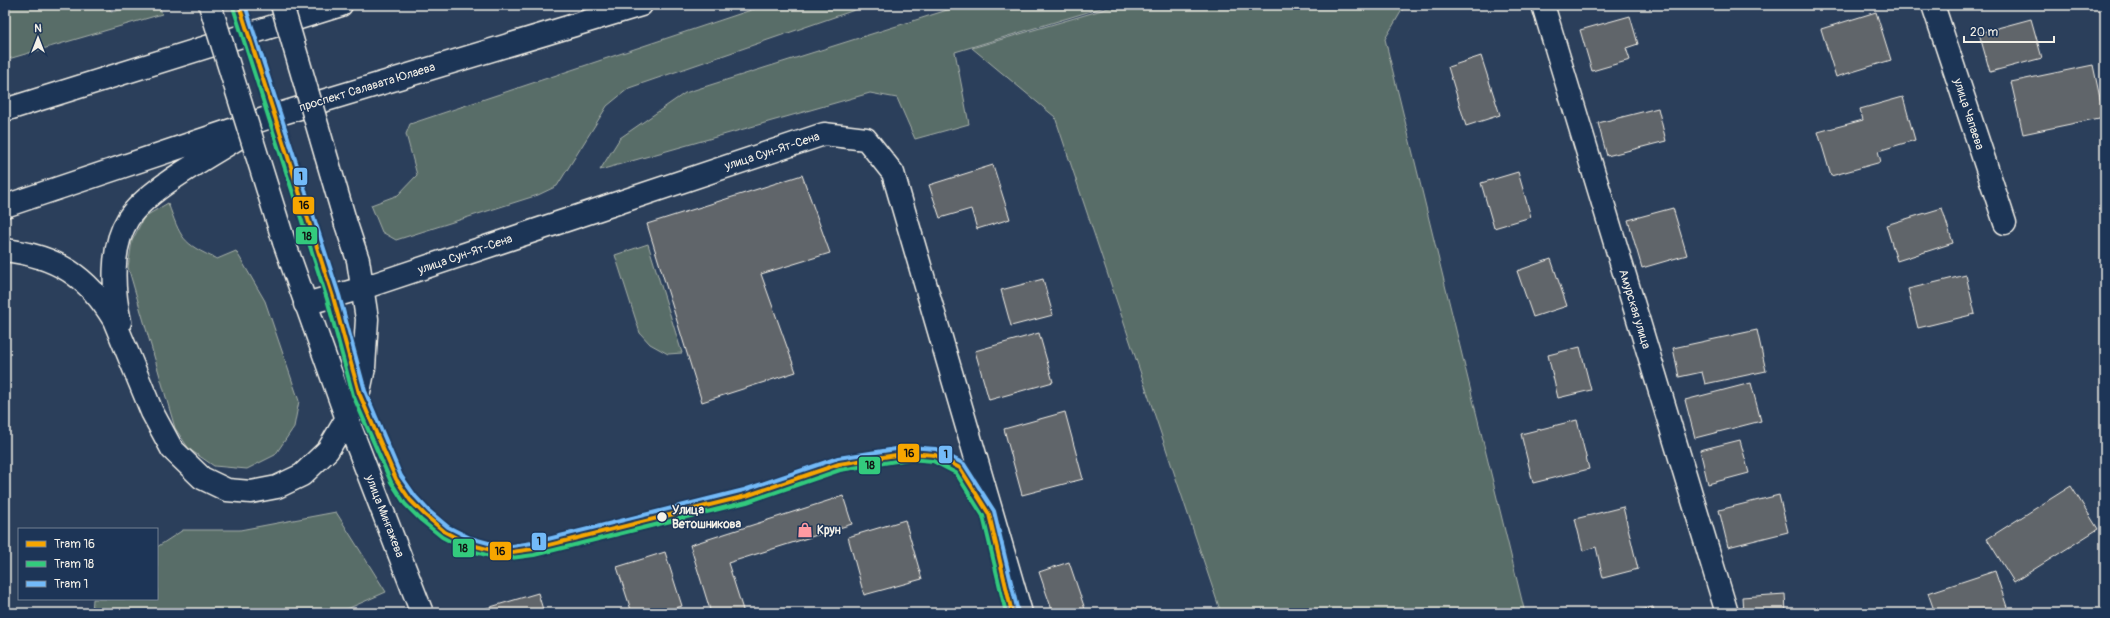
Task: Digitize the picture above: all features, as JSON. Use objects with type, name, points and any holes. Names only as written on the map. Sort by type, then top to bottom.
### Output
[{"type":"main road","name":"улица Мингажева","points":[[210,5],[284,242],[305,304],[347,419],[422,613]]},
{"type":"main road","points":[[5,250],[60,265],[77,275],[96,293],[114,320],[152,412],[172,449],[202,478],[227,490],[251,492],[277,487],[302,475],[328,450],[357,401],[364,368],[367,319],[358,260],[346,224],[282,5]]},
{"type":"main road","points":[[5,110],[341,5]]},
{"type":"main road","name":"проспект Салавата Юлаева","points":[[5,206],[273,116],[641,5]]},
{"type":"main road","name":"Амурская улица","points":[[1543,5],[1727,613]]},
{"type":"main road","name":"улица Чапаева","points":[[1933,5],[2005,223]]},
{"type":"main road","points":[[126,351],[119,317],[115,264],[119,242],[128,219],[144,200],[273,116]]},
{"type":"main road","name":"улица Сун-Ят-Сена","points":[[305,304],[363,288],[824,134],[866,139],[893,173],[1021,613]]},
{"type":"green space","points":[[5,5],[108,5],[111,12],[143,5],[159,5],[162,14],[5,60]]},
{"type":"green space","points":[[766,5],[869,5],[629,88],[607,106],[557,186],[538,195],[396,240],[382,232],[371,205],[398,195],[417,175],[406,134],[410,124]]},
{"type":"green space","points":[[963,5],[1111,5],[955,52],[969,124],[915,139],[897,98],[870,93],[600,170],[620,138],[685,93]]},
{"type":"green space","points":[[1119,5],[1405,5],[1385,39],[1525,613],[1221,613],[1055,117],[972,48]]},
{"type":"green space","points":[[168,203],[180,232],[189,243],[196,248],[217,259],[236,251],[265,301],[299,401],[294,427],[275,455],[247,469],[214,466],[189,449],[175,428],[128,267],[132,241],[144,217]]},
{"type":"green space","points":[[648,244],[682,353],[668,354],[650,344],[640,333],[615,255]]},
{"type":"green space","points":[[336,512],[386,592],[338,613],[92,613],[93,600],[158,600],[158,546],[183,530],[240,530]]},
{"type":"building","points":[[1876,12],[1891,60],[1836,77],[1821,29]]},
{"type":"building","points":[[1630,16],[1638,44],[1626,48],[1630,60],[1592,71],[1580,30]]},
{"type":"building","points":[[2031,19],[2042,58],[1990,72],[1979,33]]},
{"type":"building","points":[[1481,56],[1500,115],[1466,126],[1448,67]]},
{"type":"building","points":[[2093,65],[2104,117],[2023,134],[2011,82]]},
{"type":"building","points":[[1903,97],[1915,140],[1878,151],[1881,162],[1831,176],[1818,132],[1863,120],[1860,109]]},
{"type":"building","points":[[1658,108],[1666,141],[1607,156],[1598,123]]},
{"type":"building","points":[[993,165],[1010,219],[977,229],[971,209],[940,218],[929,185]]},
{"type":"building","points":[[1518,172],[1531,217],[1494,228],[1481,183]]},
{"type":"building","points":[[802,175],[830,253],[761,274],[796,372],[702,402],[647,224]]},
{"type":"building","points":[[1673,208],[1687,255],[1642,268],[1628,220]]},
{"type":"building","points":[[1942,208],[1953,243],[1897,261],[1886,225]]},
{"type":"building","points":[[1551,259],[1567,306],[1533,317],[1517,271]]},
{"type":"building","points":[[1966,275],[1975,314],[1918,328],[1908,289]]},
{"type":"building","points":[[1043,279],[1053,315],[1011,326],[1001,290]]},
{"type":"building","points":[[1757,330],[1766,371],[1705,384],[1702,372],[1679,377],[1673,348]]},
{"type":"building","points":[[1039,333],[1053,382],[989,400],[975,351]]},
{"type":"building","points":[[1580,347],[1591,390],[1558,398],[1548,355]]},
{"type":"building","points":[[1751,383],[1761,421],[1695,438],[1685,400]]},
{"type":"building","points":[[1065,412],[1083,479],[1022,495],[1004,429]]},
{"type":"building","points":[[1577,420],[1589,469],[1533,483],[1521,434]]},
{"type":"building","points":[[1740,440],[1749,473],[1708,484],[1700,450]]},
{"type":"building","points":[[2071,486],[2098,529],[2014,582],[1987,539]]},
{"type":"building","points":[[1779,495],[1788,532],[1728,547],[1719,510]]},
{"type":"building","points":[[843,496],[852,524],[728,563],[744,613],[711,613],[690,545]]},
{"type":"building","points":[[1623,507],[1638,569],[1603,578],[1596,547],[1583,551],[1575,519]]},
{"type":"building","points":[[905,520],[922,579],[864,595],[848,537]]},
{"type":"building","points":[[665,552],[682,606],[659,613],[632,613],[617,567]]},
{"type":"building","points":[[1069,562],[1086,612],[1053,613],[1039,572]]},
{"type":"building","points":[[1995,571],[2009,613],[1935,613],[1928,593]]},
{"type":"building","points":[[538,593],[544,613],[478,613],[477,611]]},
{"type":"building","points":[[1785,594],[1786,613],[1743,613],[1742,597]]},
{"type":"building","points":[[1653,607],[1654,613],[1629,613]]},
{"type":"tram line","name":"16","points":[[239,5],[333,297],[359,393],[396,479],[410,500],[445,532],[468,544],[491,550],[512,552],[533,549],[746,496],[839,464],[909,453],[935,455],[960,468],[989,514],[1012,613]]},
{"type":"tram line","name":"1","points":[[245,5],[339,295],[365,391],[401,476],[415,496],[429,511],[448,527],[470,538],[492,544],[512,546],[532,543],[744,490],[838,458],[909,447],[936,449],[964,464],[994,511],[1018,612]]},
{"type":"tram line","name":"18","points":[[233,7],[327,299],[353,395],[391,482],[405,504],[421,520],[442,537],[465,549],[490,556],[511,558],[534,555],[747,502],[840,470],[909,459],[933,461],[956,473],[983,516],[1006,613]]},
{"type":"place","name":"Улица Ветошникова","points":[[662,517]]},
{"type":"place","name":"Крун","points":[[805,530]]}]
